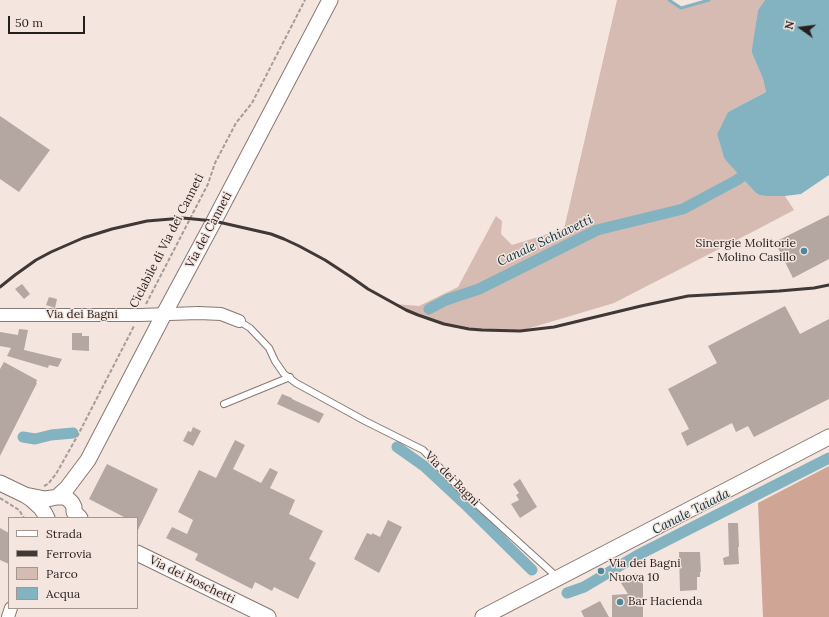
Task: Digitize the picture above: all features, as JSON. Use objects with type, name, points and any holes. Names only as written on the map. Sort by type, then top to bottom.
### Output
[{"type":"street","name":"Via dei Canneti","points":[[54,497],[67,488],[88,460],[330,0]]},
{"type":"street","name":"Via dei Bagni","points":[[0,315],[140,315],[199,312],[221,314],[239,320]]},
{"type":"street","points":[[483,617],[829,437]]},
{"type":"street","name":"Via dei Canneti","points":[[75,513],[79,488],[88,460]]},
{"type":"street","points":[[0,483],[25,495],[41,508],[46,516]]},
{"type":"street","points":[[25,495],[45,499],[65,497],[68,499],[75,513]]},
{"type":"street","points":[[46,516],[46,505],[54,497]]},
{"type":"street","name":"Via dei Boschetti","points":[[138,553],[268,617]]},
{"type":"lane","points":[[224,404],[287,376],[275,361],[269,348],[250,328],[239,320]]},
{"type":"lane","name":"Via dei Bagni","points":[[287,376],[296,383],[365,421],[423,450],[460,489],[558,578]]},
{"type":"path","name":"Ciclabile di Via dei Canneti","points":[[39,486],[48,484],[56,474],[79,433],[208,184],[215,163],[236,123],[252,103],[305,0]]},
{"type":"path","points":[[0,498],[19,510],[23,517]]},
{"type":"green space","points":[[617,0],[669,0],[681,8],[709,0],[765,0],[758,10],[752,53],[763,79],[766,92],[728,112],[717,134],[724,158],[756,193],[767,196],[785,196],[794,210],[614,303],[520,331],[482,330],[457,327],[418,315],[395,304],[419,306],[458,287],[496,216],[502,221],[501,234],[512,245],[564,229]]},
{"type":"shaded area","points":[[829,466],[829,617],[763,617],[758,503]]},
{"type":"water","points":[[765,0],[829,0],[829,175],[801,194],[767,196],[756,193],[724,158],[717,134],[728,112],[766,92],[763,79],[752,53],[758,10]]},
{"type":"building","points":[[0,116],[50,150],[19,192],[0,179]]},
{"type":"building","name":"Sinergie Molitorie - Molino Casillo","points":[[829,215],[829,259],[793,278],[775,242]]},
{"type":"building","points":[[22,284],[30,294],[24,299],[15,289]]},
{"type":"building","points":[[49,297],[57,299],[55,308],[46,305]]},
{"type":"building","points":[[785,306],[800,334],[829,319],[829,399],[754,437],[748,426],[736,432],[732,423],[687,446],[681,433],[689,429],[668,389],[717,363],[708,346]]},
{"type":"building","points":[[19,329],[28,330],[24,350],[62,359],[58,367],[49,365],[48,368],[7,356],[11,348],[0,346],[0,332],[18,335]]},
{"type":"building","points":[[72,333],[82,333],[82,336],[89,336],[89,351],[72,350]]},
{"type":"building","points":[[4,362],[37,380],[37,383],[0,456],[0,369]]},
{"type":"building","points":[[282,394],[324,414],[319,423],[277,404]]},
{"type":"building","points":[[193,427],[201,431],[193,446],[183,441],[188,431],[191,432]]},
{"type":"building","points":[[235,440],[245,445],[233,469],[261,483],[270,468],[278,472],[270,488],[295,500],[289,514],[323,531],[309,559],[316,563],[298,599],[274,587],[272,591],[255,582],[252,589],[195,560],[198,554],[166,538],[172,527],[187,534],[193,520],[178,512],[199,470],[216,478]]},
{"type":"building","points":[[107,464],[158,489],[138,530],[138,517],[124,517],[89,499]]},
{"type":"building","points":[[520,479],[537,507],[520,518],[511,504],[519,500],[516,495],[519,493],[513,484]]},
{"type":"building","points":[[388,520],[402,527],[379,573],[354,559],[367,533],[372,535],[372,533],[380,537]]},
{"type":"building","points":[[728,523],[738,523],[739,564],[724,565],[723,558],[729,556]]},
{"type":"building","points":[[0,528],[8,532],[8,564],[0,560]]},
{"type":"building","points":[[679,552],[700,552],[701,572],[700,577],[697,577],[697,590],[680,591]]},
{"type":"building","points":[[636,573],[643,584],[643,617],[612,617],[612,595],[628,594],[621,583]]},
{"type":"building","points":[[600,601],[609,617],[584,617],[581,611]]},
{"type":"waterway","points":[[669,0],[681,8],[709,0]]},
{"type":"waterway","name":"Canale Schiavetti","points":[[429,309],[446,300],[479,289],[597,230],[683,209],[741,177]]},
{"type":"waterway","name":"Canale Schiavetti","points":[[23,437],[35,439],[51,435],[73,433]]},
{"type":"waterway","name":"Canale Taiada","points":[[397,447],[424,466],[532,570]]},
{"type":"waterway","name":"Canale Taiada","points":[[567,593],[584,587],[638,555],[829,458]]},
{"type":"railway","points":[[0,287],[36,260],[83,238],[112,229],[147,221],[183,218],[214,221],[271,234],[284,239],[325,260],[368,289],[406,310],[444,324],[469,329],[520,331],[554,327],[688,296],[779,291],[829,285]]},
{"type":"place","name":"Sinergie Molitorie - Molino Casillo","points":[[804,251]]},
{"type":"place","name":"Via dei Bagni Nuova 10","points":[[601,571]]},
{"type":"place","name":"Bar Hacienda","points":[[620,602]]}]
